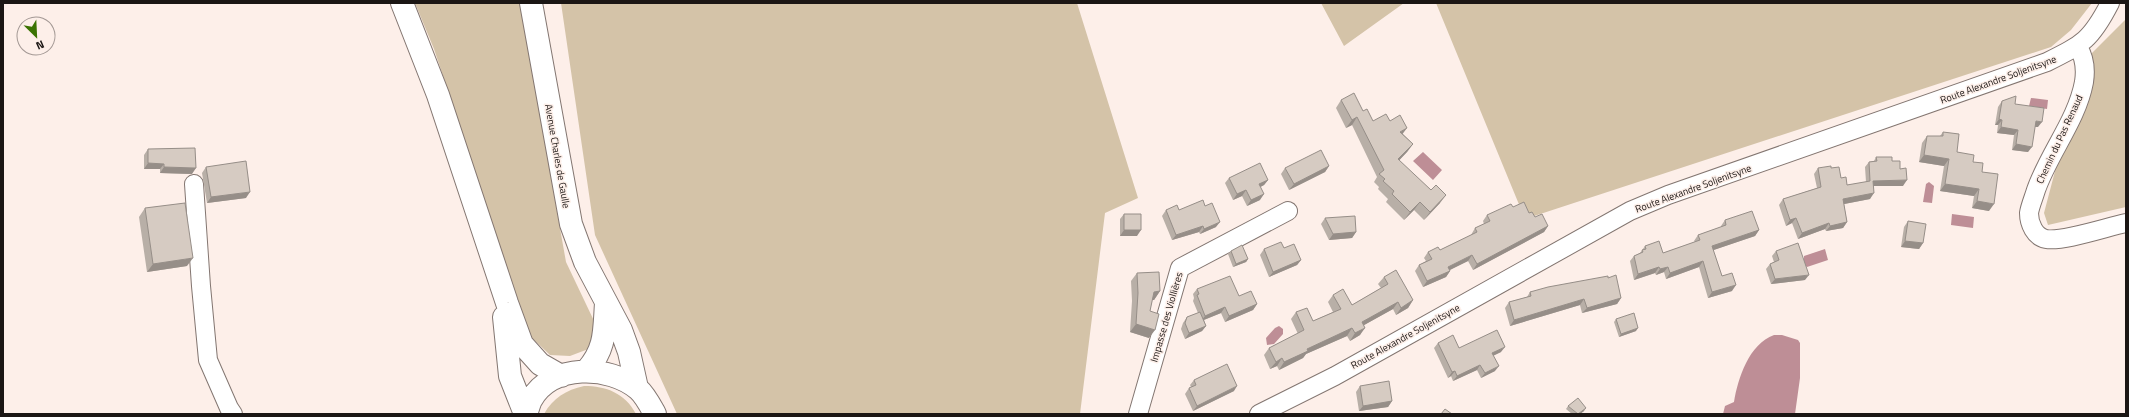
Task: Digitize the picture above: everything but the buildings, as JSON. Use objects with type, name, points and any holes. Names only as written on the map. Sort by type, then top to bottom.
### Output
[{"type":"main road","points":[[402,3],[438,95],[501,286],[522,344],[540,364],[560,376]]},
{"type":"main road","name":"Avenue Charles de Gaulle","points":[[531,3],[571,224],[585,262],[621,330],[629,352],[637,388]]},
{"type":"main road","points":[[501,286],[510,376],[526,414]]},
{"type":"main road","points":[[587,370],[594,362],[603,345],[606,303]]},
{"type":"main road","points":[[526,414],[532,399],[543,386],[560,376],[587,370],[603,372],[637,388],[646,398],[655,414]]},
{"type":"street","name":"Route Alexandre Soljenitsyne","points":[[1259,414],[1335,376],[1630,211],[1668,195],[2047,62],[2078,47],[2099,25],[2110,3]]},
{"type":"street","name":"Chemin du Pas Renaud","points":[[2078,47],[2083,55],[2085,68],[2084,82],[2074,111],[2042,174],[2029,213],[2031,226],[2037,235],[2046,239],[2059,238],[2126,223]]},
{"type":"street","points":[[194,184],[208,360],[230,412]]},
{"type":"street","name":"Impasse des Viollières","points":[[1138,414],[1180,268],[1288,211]]},
{"type":"shaded area","points":[[415,3],[520,3],[566,262],[595,323],[591,348],[570,356],[550,355],[530,336],[434,49]]},
{"type":"shaded area","points":[[561,3],[1077,3],[1138,198],[1105,213],[1080,414],[677,414],[595,235]]},
{"type":"shaded area","points":[[1321,3],[1404,3],[1344,46]]},
{"type":"shaded area","points":[[1436,3],[2092,3],[2071,30],[2051,47],[1525,219]]},
{"type":"shaded area","points":[[2126,19],[2126,207],[2048,225],[2044,213],[2084,61]]},
{"type":"shaded area","points":[[2031,98],[2048,100],[2047,109],[2029,106]]},
{"type":"shaded area","points":[[1423,152],[1442,170],[1433,180],[1413,161]]},
{"type":"shaded area","points":[[1929,182],[1934,186],[1932,203],[1923,202],[1926,184]]},
{"type":"shaded area","points":[[1952,214],[1974,217],[1973,228],[1951,225]]},
{"type":"shaded area","points":[[1825,249],[1828,260],[1807,267],[1804,265],[1804,256]]},
{"type":"shaded area","points":[[1279,326],[1283,329],[1283,334],[1274,344],[1267,345],[1266,338],[1275,328]]},
{"type":"shaded area","points":[[1774,335],[1782,335],[1798,340],[1800,343],[1800,378],[1795,414],[1723,414],[1725,406],[1734,402],[1738,383],[1751,354],[1765,339]]},
{"type":"shaded area","points":[[584,386],[600,387],[614,392],[621,396],[632,407],[636,414],[544,414],[556,399],[566,392]]}]
